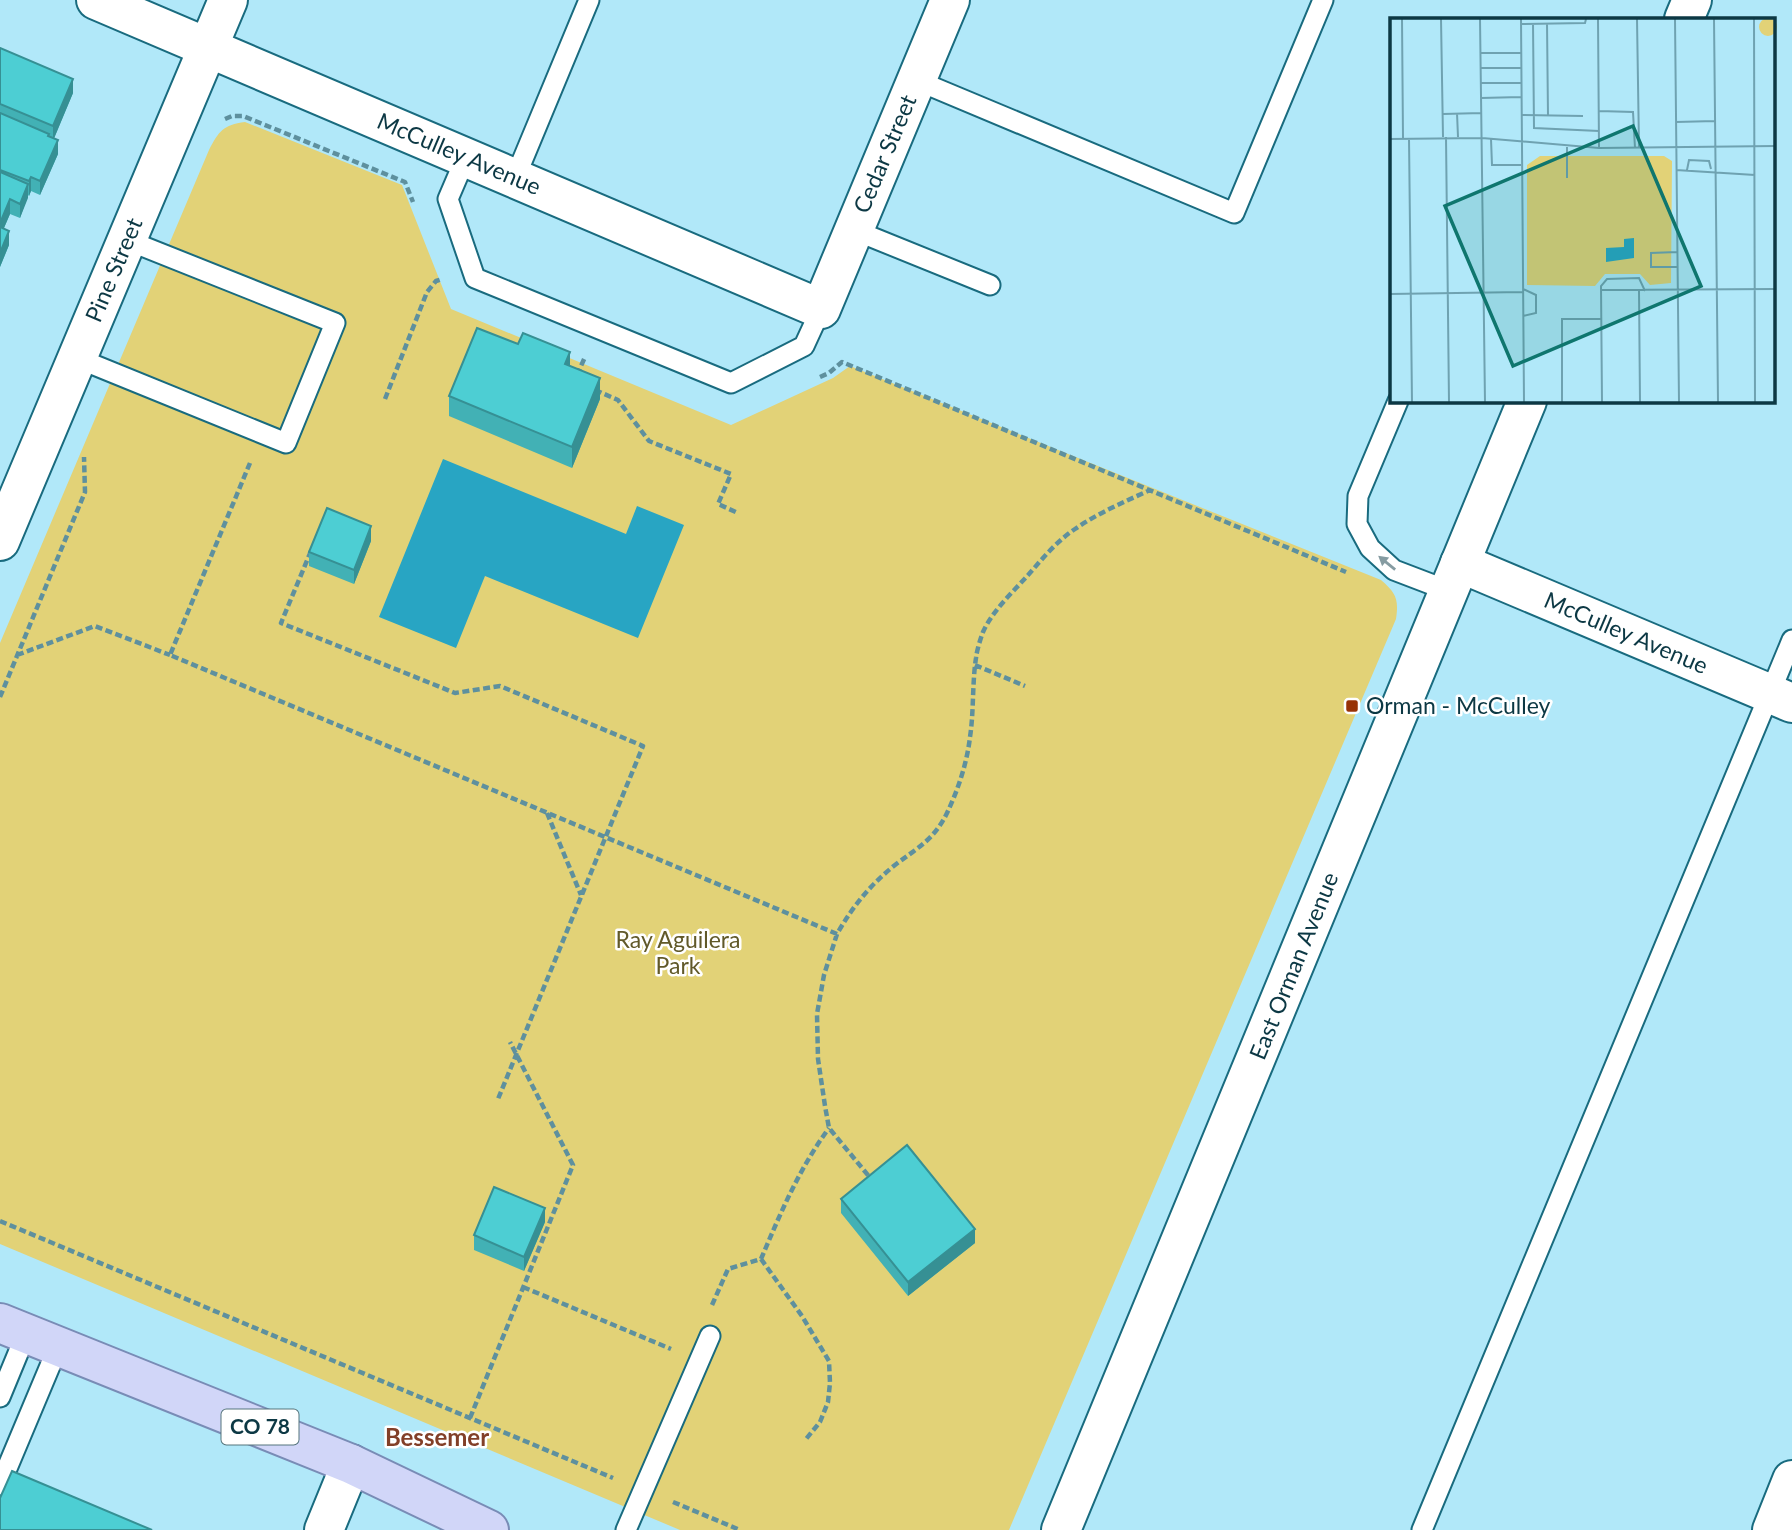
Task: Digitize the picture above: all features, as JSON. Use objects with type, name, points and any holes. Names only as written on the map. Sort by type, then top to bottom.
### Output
[{"type":"main road","name":"CO 78","points":[[28,1334],[351,1464],[489,1530]]},
{"type":"street","name":"McCulley Avenue","points":[[96,0],[821,309]]},
{"type":"street","name":"Pine Street","points":[[0,541],[228,0]]},
{"type":"street","name":"Cedar Street","points":[[821,309],[950,0]]},
{"type":"street","points":[[1684,18],[1692,0]]},
{"type":"street","name":"East Orman Avenue","points":[[1061,1530],[1527,402]]},
{"type":"street","name":"McCulley Avenue","points":[[1455,577],[1781,698]]},
{"type":"street","points":[[324,1530],[351,1464]]},
{"type":"street","points":[[1772,1530],[1792,1480]]},
{"type":"lane","points":[[515,178],[589,0]]},
{"type":"lane","points":[[916,80],[1234,213],[1323,0]]},
{"type":"lane","points":[[466,157],[448,199],[475,278],[731,383],[804,346],[821,309]]},
{"type":"lane","points":[[854,230],[990,285]]},
{"type":"lane","points":[[77,358],[286,443],[335,323],[127,240]]},
{"type":"lane","points":[[1398,402],[1358,496],[1357,524],[1370,548],[1394,570],[1455,577]]},
{"type":"lane","points":[[1422,1530],[1781,698],[1792,640]]},
{"type":"lane","points":[[0,1397],[28,1334]]},
{"type":"lane","points":[[0,1485],[28,1334]]},
{"type":"lane","points":[[626,1530],[710,1336]]},
{"type":"path","points":[[385,399],[427,292],[436,281],[445,277]]},
{"type":"path","points":[[575,382],[585,357]]},
{"type":"path","points":[[585,386],[618,400],[649,441],[731,474],[718,504],[738,513]]},
{"type":"path","points":[[170,655],[262,433]]},
{"type":"path","points":[[0,697],[85,492],[84,451]]},
{"type":"path","points":[[876,1185],[830,1128],[825,1106],[818,1059],[817,1014],[824,975],[837,934],[851,909],[871,886],[895,865],[916,852],[936,833],[947,814],[968,749],[975,665],[983,632],[995,611],[1049,551],[1071,531],[1151,490]]},
{"type":"path","points":[[312,549],[281,623],[455,693],[500,686],[643,746],[498,1100]]},
{"type":"path","points":[[17,656],[95,626],[837,934]]},
{"type":"path","points":[[975,665],[1025,686]]},
{"type":"path","points":[[547,813],[582,896]]},
{"type":"path","points":[[470,1418],[573,1165],[510,1042]]},
{"type":"path","points":[[712,1307],[729,1269],[761,1259],[788,1196],[816,1146],[830,1128]]},
{"type":"path","points":[[0,1221],[740,1530]]},
{"type":"path","points":[[761,1259],[802,1316],[829,1361],[828,1402],[820,1422],[806,1438]]},
{"type":"path","points":[[523,1287],[699,1361]]},
{"type":"green space","name":"Ray Aguilera Park","points":[[245,122],[402,185],[451,309],[731,425],[833,378],[850,366],[1381,580],[1393,593],[1397,601],[1396,619],[1009,1530],[680,1530],[0,1244],[0,643],[209,150],[222,130]]},
{"type":"water","points":[[443,459],[626,534],[637,506],[684,525],[638,638],[485,576],[456,648],[379,617]]},
{"type":"building","points":[[0,48],[73,79],[53,126],[0,104]]},
{"type":"building","points":[[0,113],[58,140],[40,181],[31,177],[29,181],[0,170]]},
{"type":"building","points":[[0,172],[28,184],[20,204],[10,199],[0,223]]},
{"type":"building","points":[[0,227],[9,231],[0,253]]},
{"type":"building","points":[[477,328],[518,344],[523,333],[570,352],[565,364],[600,378],[572,447],[449,396]]},
{"type":"building","points":[[327,508],[371,526],[354,570],[309,552]]},
{"type":"building","points":[[907,1145],[975,1229],[908,1282],[841,1199]]},
{"type":"building","points":[[494,1187],[545,1208],[524,1257],[474,1235]]},
{"type":"building","points":[[12,1471],[152,1530],[0,1530],[0,1498]]},
{"type":"place","name":"Orman - McCulley","points":[[1352,706]]},
{"type":"district","name":"Bessemer","points":[[437,1438]]}]
